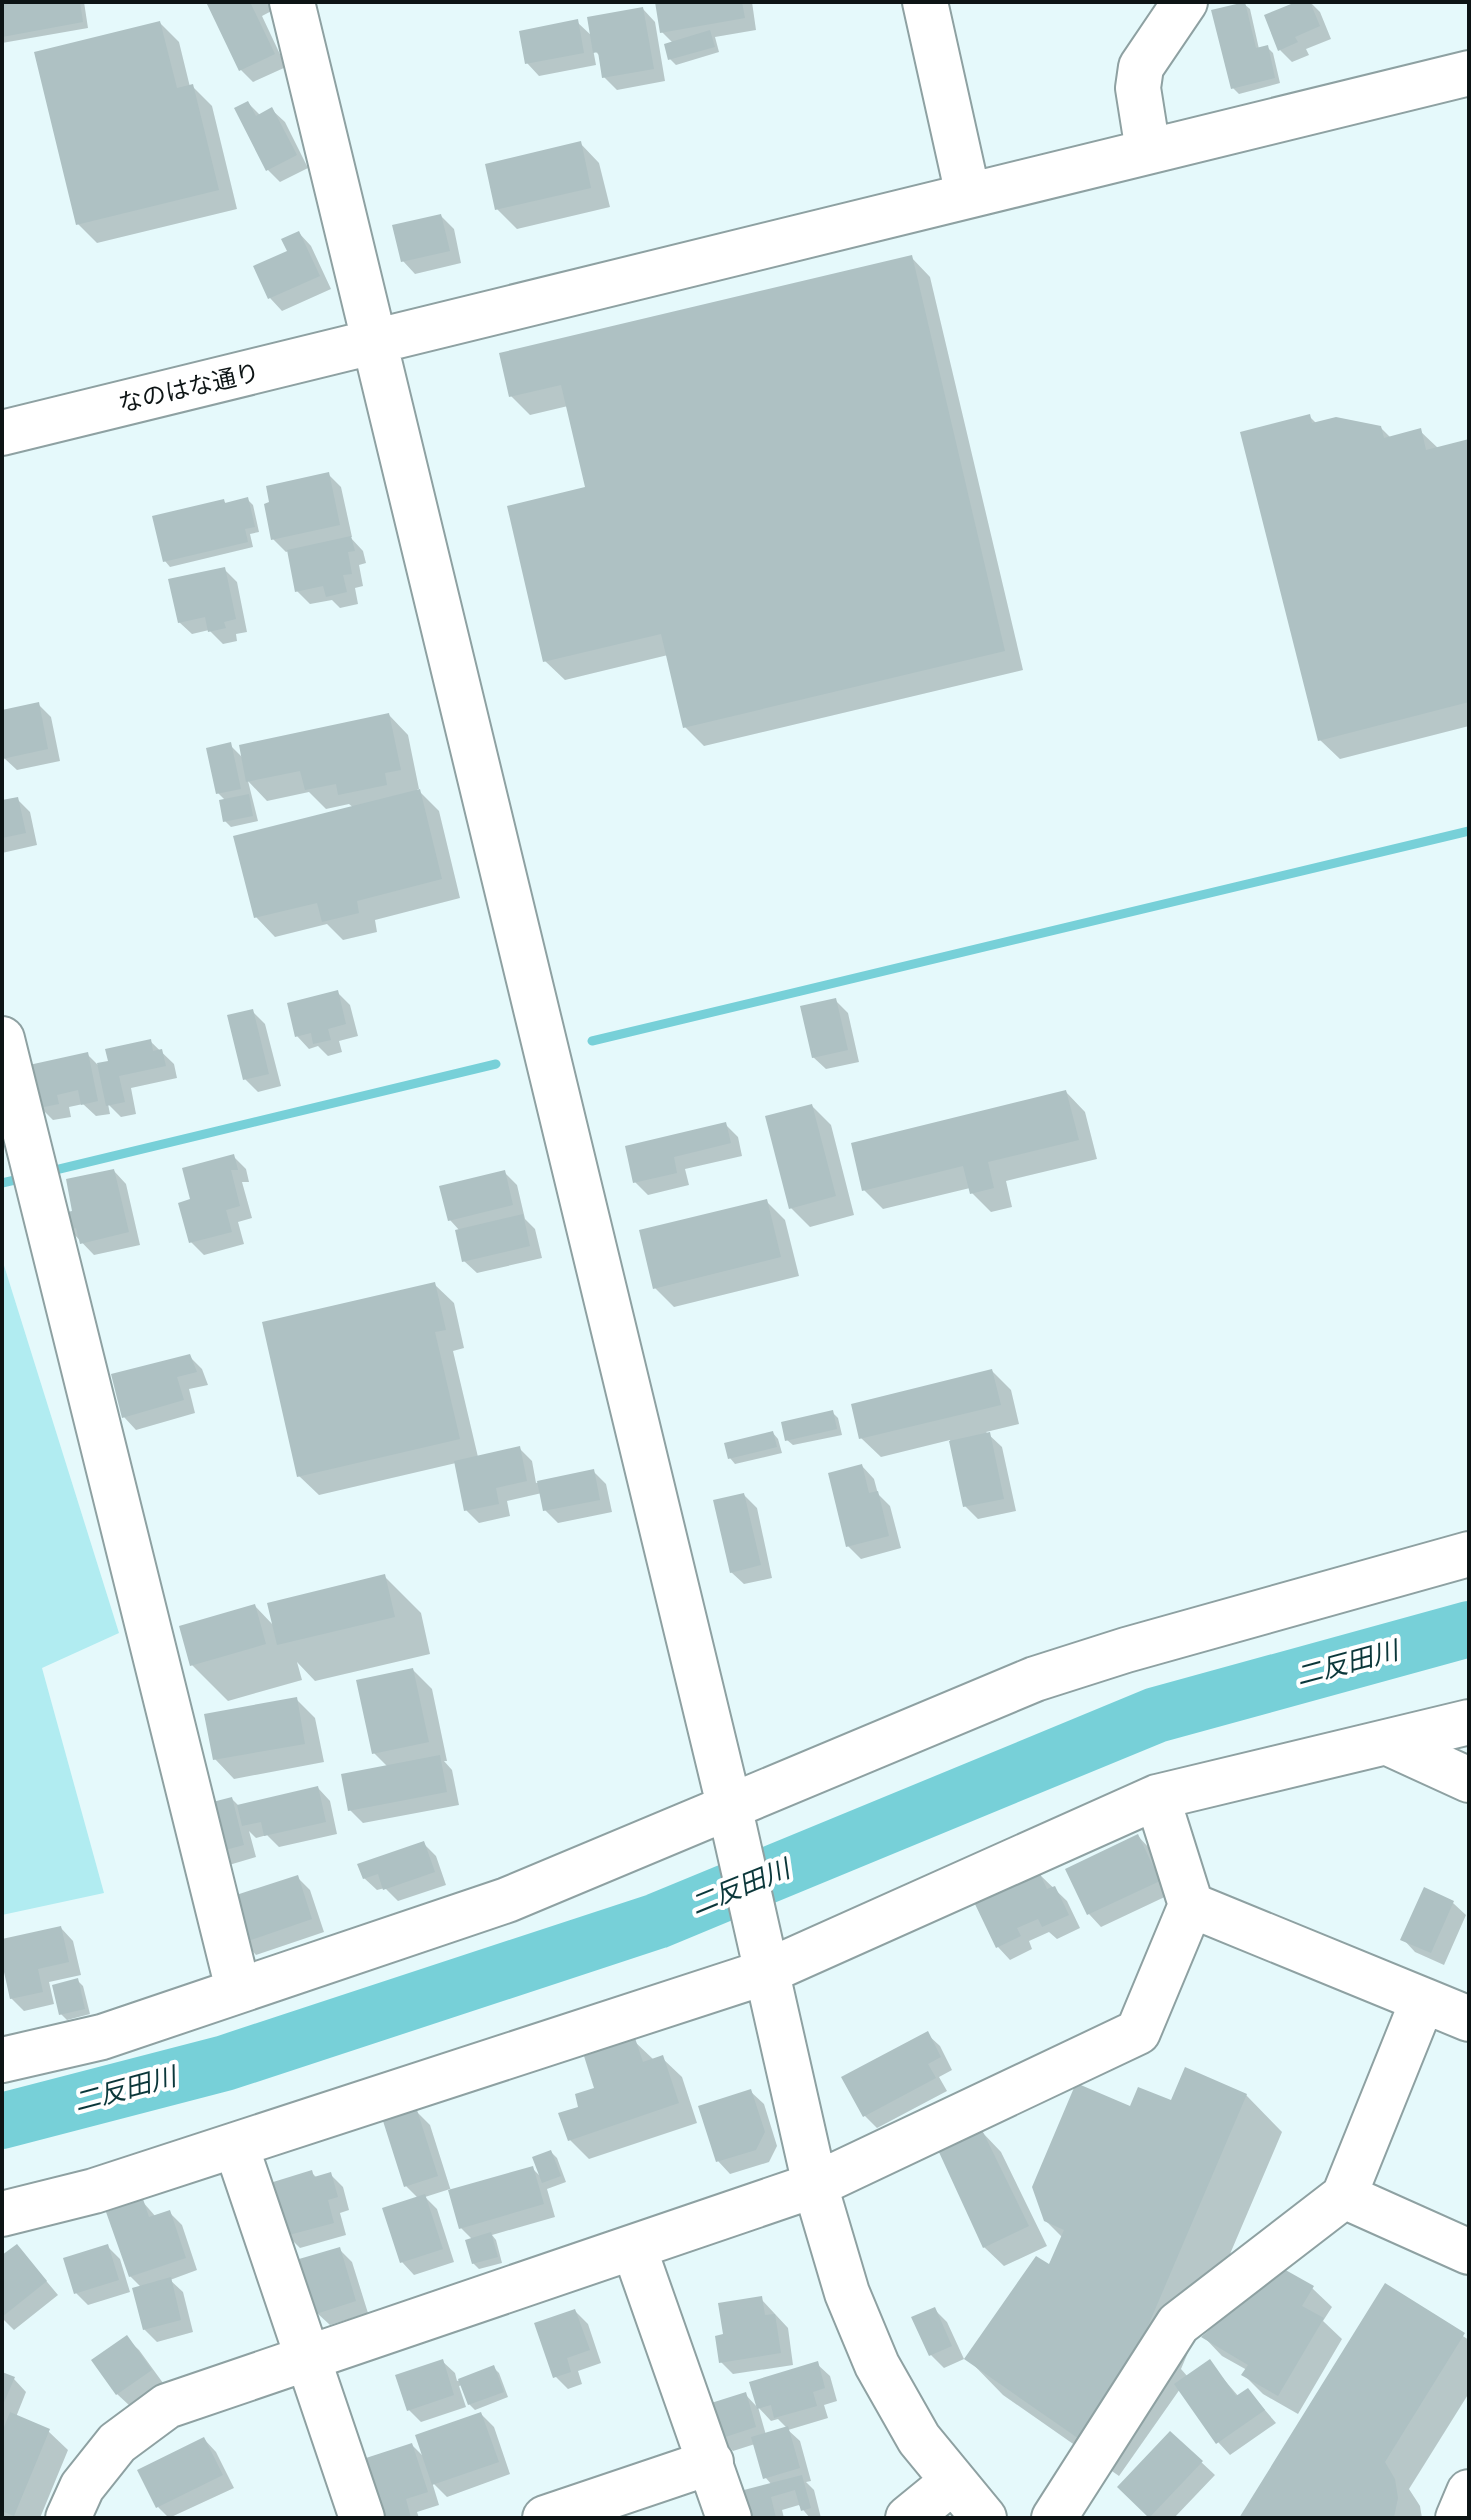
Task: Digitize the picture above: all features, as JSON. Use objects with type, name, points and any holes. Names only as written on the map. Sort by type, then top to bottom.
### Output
[{"type":"street","points":[[292,2],[729,1805],[815,2185],[847,2293],[877,2365],[919,2439],[984,2518]]},
{"type":"street","points":[[925,2],[968,195]]},
{"type":"street","points":[[1148,151],[1138,88],[1141,67],[1185,2]]},
{"type":"street","name":"なのはな通り","points":[[2,433],[376,344],[1469,73]]},
{"type":"street","points":[[2,1039],[238,1989]]},
{"type":"street","points":[[2,2060],[102,2037],[507,1900],[1035,1679],[1126,1650],[1469,1554]]},
{"type":"street","points":[[2,2214],[94,2191],[236,2146],[762,1958],[1157,1797],[1469,1722]]},
{"type":"street","points":[[1386,1742],[1469,1780]]},
{"type":"street","points":[[68,2518],[82,2487],[117,2443],[167,2406],[815,2185],[1138,2032],[1191,1905],[1157,1797]]},
{"type":"street","points":[[1191,1905],[1469,2019]]},
{"type":"street","points":[[1054,2518],[1178,2324],[1344,2196],[1423,2000]]},
{"type":"street","points":[[236,2146],[362,2518]]},
{"type":"street","points":[[1344,2196],[1469,2252]]},
{"type":"street","points":[[634,2248],[729,2518]]},
{"type":"street","points":[[545,2518],[711,2462]]},
{"type":"street","points":[[908,2518],[952,2482]]},
{"type":"shaded area","points":[[2,1259],[119,1633],[42,1668],[104,1893],[2,1915]]},
{"type":"building","points":[[2,2],[80,2],[83,22],[2,37]]},
{"type":"building","points":[[206,2],[250,2],[275,54],[239,71]]},
{"type":"building","points":[[655,2],[742,2],[745,18],[660,33]]},
{"type":"building","points":[[1245,2],[1256,48],[1268,45],[1275,78],[1231,89],[1211,10]]},
{"type":"building","points":[[1296,2],[1310,2],[1320,26],[1295,37],[1298,42],[1278,51],[1264,15]]},
{"type":"building","points":[[643,7],[654,69],[602,78],[598,52],[593,53],[587,17]]},
{"type":"building","points":[[578,19],[584,53],[525,64],[519,31]]},
{"type":"building","points":[[160,21],[177,88],[193,84],[219,190],[76,225],[34,52]]},
{"type":"building","points":[[710,30],[715,47],[668,60],[664,44]]},
{"type":"building","points":[[248,101],[256,116],[272,107],[297,155],[266,171],[234,108]]},
{"type":"building","points":[[581,141],[591,188],[495,210],[485,164]]},
{"type":"building","points":[[441,214],[450,251],[401,262],[392,225]]},
{"type":"building","points":[[299,231],[320,276],[268,299],[253,266],[287,251],[281,239]]},
{"type":"building","points":[[912,255],[1005,651],[683,728],[661,634],[543,662],[507,506],[585,487],[561,385],[509,397],[499,353]]},
{"type":"building","points":[[1310,414],[1312,423],[1336,417],[1381,426],[1384,438],[1421,428],[1426,450],[1469,439],[1469,702],[1318,741],[1240,432]]},
{"type":"building","points":[[329,472],[340,525],[271,540],[264,504],[269,502],[266,486]]},
{"type":"building","points":[[248,497],[255,527],[245,529],[248,542],[163,562],[152,516],[224,499],[225,503]]},
{"type":"building","points":[[351,536],[355,551],[348,552],[352,574],[343,575],[347,592],[326,597],[323,586],[295,592],[287,550]]},
{"type":"building","points":[[225,567],[236,619],[224,622],[226,628],[208,632],[205,617],[178,623],[168,579]]},
{"type":"building","points":[[39,702],[48,749],[2,759],[2,710]]},
{"type":"building","points":[[389,713],[401,770],[385,773],[387,785],[338,795],[336,784],[305,790],[300,771],[246,782],[239,745]]},
{"type":"building","points":[[231,742],[241,789],[216,794],[206,748]]},
{"type":"building","points":[[420,789],[442,879],[357,901],[359,913],[322,922],[317,903],[254,918],[233,836]]},
{"type":"building","points":[[249,794],[253,816],[223,822],[219,800]]},
{"type":"building","points":[[18,797],[26,833],[2,838],[2,800]]},
{"type":"building","points":[[338,990],[346,1024],[328,1029],[331,1040],[313,1044],[311,1033],[295,1037],[287,1003]]},
{"type":"building","points":[[836,998],[848,1050],[812,1058],[800,1006]]},
{"type":"building","points":[[253,1009],[269,1074],[243,1080],[227,1015]]},
{"type":"building","points":[[151,1039],[153,1051],[162,1049],[166,1066],[119,1076],[125,1102],[106,1106],[97,1063],[108,1061],[105,1049]]},
{"type":"building","points":[[88,1052],[98,1101],[81,1105],[78,1090],[57,1095],[59,1104],[39,1108],[29,1065]]},
{"type":"building","points":[[1066,1090],[1079,1140],[988,1162],[994,1188],[970,1194],[963,1166],[862,1191],[851,1143]]},
{"type":"building","points":[[812,1104],[836,1196],[789,1209],[765,1116]]},
{"type":"building","points":[[726,1122],[731,1143],[674,1157],[677,1173],[633,1183],[625,1146]]},
{"type":"building","points":[[234,1154],[238,1170],[231,1170],[240,1206],[226,1210],[232,1232],[189,1243],[178,1203],[190,1199],[182,1168]]},
{"type":"building","points":[[114,1169],[129,1232],[80,1244],[76,1228],[67,1230],[63,1213],[72,1211],[66,1179]]},
{"type":"building","points":[[505,1170],[513,1205],[448,1221],[439,1186]]},
{"type":"building","points":[[767,1199],[781,1257],[653,1289],[639,1230]]},
{"type":"building","points":[[523,1214],[530,1246],[462,1262],[455,1230]]},
{"type":"building","points":[[435,1282],[446,1330],[435,1332],[460,1439],[297,1477],[262,1322]]},
{"type":"building","points":[[190,1354],[197,1372],[177,1377],[184,1400],[122,1418],[111,1374]]},
{"type":"building","points":[[992,1369],[1001,1405],[859,1439],[851,1404]]},
{"type":"building","points":[[833,1410],[837,1429],[785,1441],[781,1422]]},
{"type":"building","points":[[773,1431],[777,1447],[728,1459],[724,1443]]},
{"type":"building","points":[[990,1432],[1004,1499],[963,1507],[949,1441]]},
{"type":"building","points":[[520,1446],[527,1481],[496,1488],[499,1504],[464,1511],[454,1461]]},
{"type":"building","points":[[862,1464],[869,1493],[878,1491],[889,1536],[846,1547],[828,1473]]},
{"type":"building","points":[[594,1469],[600,1500],[543,1511],[537,1481]]},
{"type":"building","points":[[744,1493],[761,1565],[730,1573],[713,1500]]},
{"type":"building","points":[[385,1574],[395,1617],[277,1645],[267,1603]]},
{"type":"building","points":[[255,1604],[266,1644],[190,1666],[179,1626]]},
{"type":"building","points":[[413,1668],[429,1742],[372,1754],[356,1680]]},
{"type":"building","points":[[297,1697],[305,1744],[213,1760],[204,1714]]},
{"type":"building","points":[[440,1755],[447,1792],[348,1811],[341,1774]]},
{"type":"building","points":[[318,1786],[326,1822],[264,1836],[261,1822],[242,1826],[237,1805]]},
{"type":"building","points":[[232,1797],[244,1845],[214,1853],[201,1805]]},
{"type":"building","points":[[1138,1834],[1160,1881],[1087,1915],[1065,1869]]},
{"type":"building","points":[[424,1841],[435,1872],[383,1890],[378,1874],[363,1879],[357,1864]]},
{"type":"building","points":[[1039,1872],[1047,1889],[1055,1886],[1069,1915],[1042,1927],[1038,1919],[1017,1928],[1021,1936],[996,1948],[974,1902]]},
{"type":"building","points":[[298,1875],[312,1919],[242,1943],[227,1898]]},
{"type":"building","points":[[1424,1887],[1454,1901],[1431,1953],[1400,1940]]},
{"type":"building","points":[[61,1926],[69,1962],[38,1969],[43,1992],[10,1999],[2,1963],[2,1939]]},
{"type":"building","points":[[78,1978],[85,2009],[59,2015],[52,1985]]},
{"type":"building","points":[[928,2031],[941,2057],[928,2064],[936,2078],[863,2117],[841,2077]]},
{"type":"building","points":[[635,2038],[643,2062],[663,2055],[679,2103],[568,2141],[558,2113],[578,2107],[575,2094],[594,2088],[584,2056]]},
{"type":"building","points":[[1185,2067],[1247,2094],[1145,2333],[1154,2339],[1082,2441],[964,2359],[1036,2256],[1049,2264],[1064,2230],[1044,2221],[1032,2187],[1076,2083],[1130,2106],[1138,2087],[1171,2100]]},
{"type":"building","points":[[751,2089],[765,2132],[756,2150],[716,2162],[698,2106]]},
{"type":"building","points":[[417,2110],[438,2176],[404,2187],[383,2121]]},
{"type":"building","points":[[982,2130],[1029,2226],[983,2248],[938,2150]]},
{"type":"building","points":[[551,2150],[561,2176],[542,2183],[532,2157]]},
{"type":"building","points":[[533,2166],[544,2204],[459,2229],[448,2190]]},
{"type":"building","points":[[312,2170],[314,2177],[331,2172],[338,2197],[328,2200],[334,2223],[285,2236],[270,2183]]},
{"type":"building","points":[[425,2194],[443,2249],[400,2263],[382,2208]]},
{"type":"building","points":[[143,2199],[149,2217],[170,2210],[186,2258],[129,2277],[106,2212]]},
{"type":"building","points":[[491,2232],[498,2257],[472,2264],[465,2240]]},
{"type":"building","points":[[17,2244],[47,2281],[2,2317],[2,2255]]},
{"type":"building","points":[[108,2244],[119,2280],[74,2294],[63,2258]]},
{"type":"building","points":[[340,2247],[356,2301],[316,2314],[299,2259]]},
{"type":"building","points":[[1282,2268],[1314,2286],[1302,2306],[1324,2318],[1278,2396],[1241,2375],[1248,2365],[1201,2337]]},
{"type":"building","points":[[171,2277],[181,2320],[143,2330],[132,2288]]},
{"type":"building","points":[[1385,2283],[1465,2333],[1385,2462],[1395,2479],[1398,2498],[1394,2517],[1239,2518]]},
{"type":"building","points":[[762,2296],[765,2315],[775,2314],[781,2353],[719,2363],[715,2336],[723,2334],[718,2303]]},
{"type":"building","points":[[935,2307],[952,2346],[929,2356],[911,2317]]},
{"type":"building","points":[[575,2309],[590,2350],[567,2358],[571,2372],[553,2378],[534,2323]]},
{"type":"building","points":[[127,2335],[152,2370],[116,2395],[91,2360]]},
{"type":"building","points":[[443,2359],[454,2395],[407,2411],[395,2375]]},
{"type":"building","points":[[1210,2359],[1236,2396],[1248,2388],[1265,2410],[1216,2444],[1174,2384]]},
{"type":"building","points":[[818,2361],[825,2388],[813,2392],[817,2406],[774,2418],[771,2405],[757,2409],[749,2382]]},
{"type":"building","points":[[494,2365],[504,2392],[468,2405],[458,2379]]},
{"type":"building","points":[[2,2372],[15,2377],[2,2407]]},
{"type":"building","points":[[746,2392],[756,2427],[719,2439],[708,2404]]},
{"type":"building","points":[[10,2412],[50,2429],[14,2516],[2,2511],[2,2432]]},
{"type":"building","points":[[481,2412],[499,2462],[432,2485],[415,2435]]},
{"type":"building","points":[[788,2426],[800,2468],[763,2479],[751,2437]]},
{"type":"building","points":[[1170,2431],[1203,2461],[1149,2518],[1117,2487]]},
{"type":"building","points":[[204,2437],[223,2475],[156,2508],[137,2470]]},
{"type":"building","points":[[412,2443],[428,2492],[406,2499],[411,2518],[385,2518],[366,2458]]},
{"type":"building","points":[[802,2475],[811,2508],[801,2511],[795,2490],[771,2497],[776,2518],[751,2518],[744,2490]]},
{"type":"waterway","points":[[592,1041],[1469,831]]},
{"type":"waterway","points":[[47,1172],[496,1064]]},
{"type":"waterway","points":[[2,1183],[15,1180]]},
{"type":"waterway","name":"二反田川","points":[[2,2121],[225,2063],[657,1921],[1156,1715],[1469,1629]]}]
